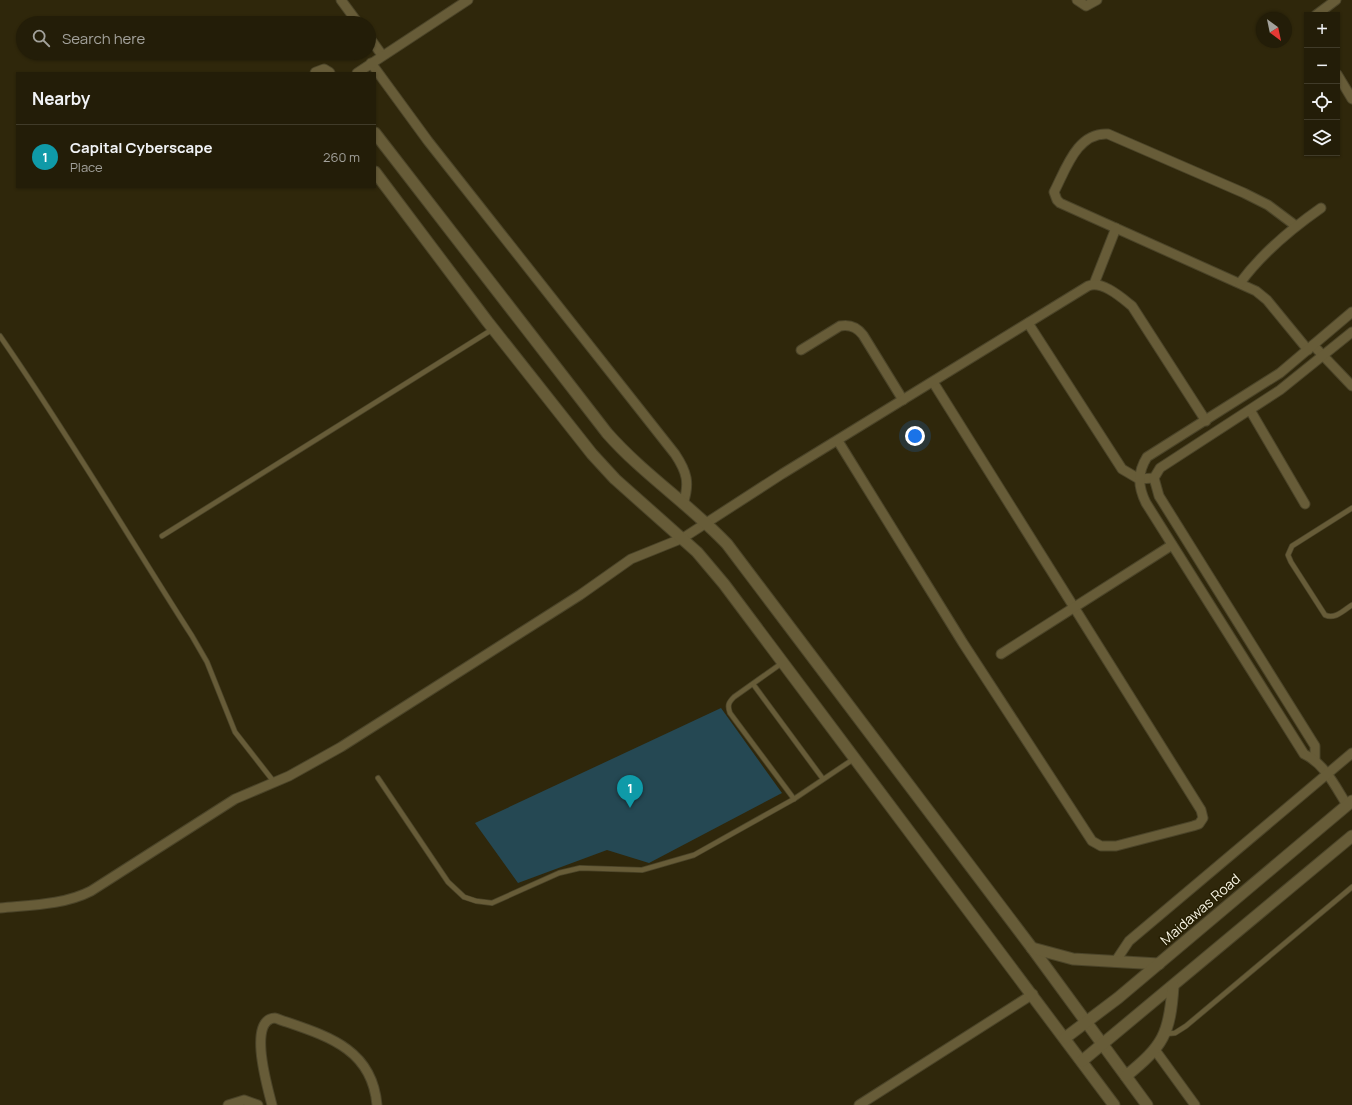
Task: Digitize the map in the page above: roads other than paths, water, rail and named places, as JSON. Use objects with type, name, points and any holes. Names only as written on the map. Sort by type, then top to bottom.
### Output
[{"type":"street","points":[[341,0],[353,16]]},
{"type":"street","points":[[376,59],[468,0]]},
{"type":"street","points":[[1077,0],[1086,6],[1097,0]]},
{"type":"street","points":[[1320,12],[1336,0]]},
{"type":"street","points":[[376,47],[382,55]]},
{"type":"street","points":[[358,72],[375,60]]},
{"type":"street","points":[[371,63],[428,141],[675,454],[686,474],[688,484],[683,504]]},
{"type":"street","points":[[1340,79],[1352,99]]},
{"type":"street","points":[[376,134],[607,433],[639,465],[707,524],[736,556],[1032,948],[1147,1105]]},
{"type":"street","points":[[1296,226],[1268,205],[1244,193],[1118,138],[1101,134],[1087,140],[1075,150],[1054,192],[1060,203],[1256,291],[1267,300],[1311,348],[1324,356],[1352,386]]},
{"type":"street","points":[[376,173],[493,329],[604,468],[682,538],[724,584],[1033,994],[1114,1105]]},
{"type":"street","points":[[1240,283],[1266,253],[1296,226],[1321,208]]},
{"type":"street","points":[[0,908],[62,901],[85,894],[235,799],[309,766],[341,747],[580,595],[631,559],[682,538],[707,524],[903,400],[1094,284],[1116,228]]},
{"type":"street","points":[[1094,284],[1121,297],[1138,314],[1206,421]]},
{"type":"street","points":[[1350,803],[1315,759],[1304,754],[1146,503],[1139,486],[1139,479],[1143,464],[1147,457],[1280,373],[1352,312]]},
{"type":"street","points":[[1028,323],[1118,463],[1128,473],[1139,479],[1154,478]]},
{"type":"street","points":[[801,350],[840,326],[845,325],[854,327],[863,335],[903,400]]},
{"type":"street","points":[[1315,759],[1315,746],[1159,496],[1154,478],[1160,468],[1172,459],[1280,390],[1352,332]]},
{"type":"street","points":[[838,441],[963,643],[1092,841],[1101,846],[1112,846],[1175,832],[1199,824],[1203,818],[1201,810],[933,382]]},
{"type":"street","points":[[1250,410],[1305,504]]},
{"type":"street","points":[[1001,654],[1172,545]]},
{"type":"street","points":[[1115,962],[1129,941],[1352,753]]},
{"type":"street","name":"Maidawas Road","points":[[1065,1038],[1159,964],[1350,803]]},
{"type":"street","points":[[1082,1061],[1352,836]]},
{"type":"street","points":[[1032,948],[1073,959],[1159,964]]},
{"type":"street","points":[[1126,1076],[1155,1050],[1165,1034],[1171,1011],[1173,986]]},
{"type":"street","points":[[859,1105],[1033,994]]},
{"type":"street","points":[[272,1105],[263,1068],[261,1048],[262,1028],[269,1018],[275,1018],[346,1047],[356,1056],[369,1073],[377,1105]]},
{"type":"street","points":[[1155,1050],[1195,1105]]},
{"type":"street","points":[[228,1105],[244,1100],[258,1105]]},
{"type":"lane","points":[[162,536],[493,329]]},
{"type":"lane","points":[[0,336],[43,398],[70,444],[192,636],[206,662],[236,732],[274,782]]},
{"type":"lane","points":[[1352,508],[1292,546],[1288,555],[1325,615],[1329,617],[1336,616],[1352,604]]},
{"type":"lane","points":[[784,663],[729,702],[730,713],[794,799]]},
{"type":"lane","points":[[753,684],[823,779]]},
{"type":"lane","points":[[378,778],[448,882],[464,897],[476,901],[492,903],[559,873],[580,868],[642,870],[694,855],[794,799],[855,758]]},
{"type":"lane","points":[[1165,1034],[1175,1032],[1186,1026],[1352,887]]},
{"type":"place","name":"Capital Cyberscape","points":[[630,808]]}]
